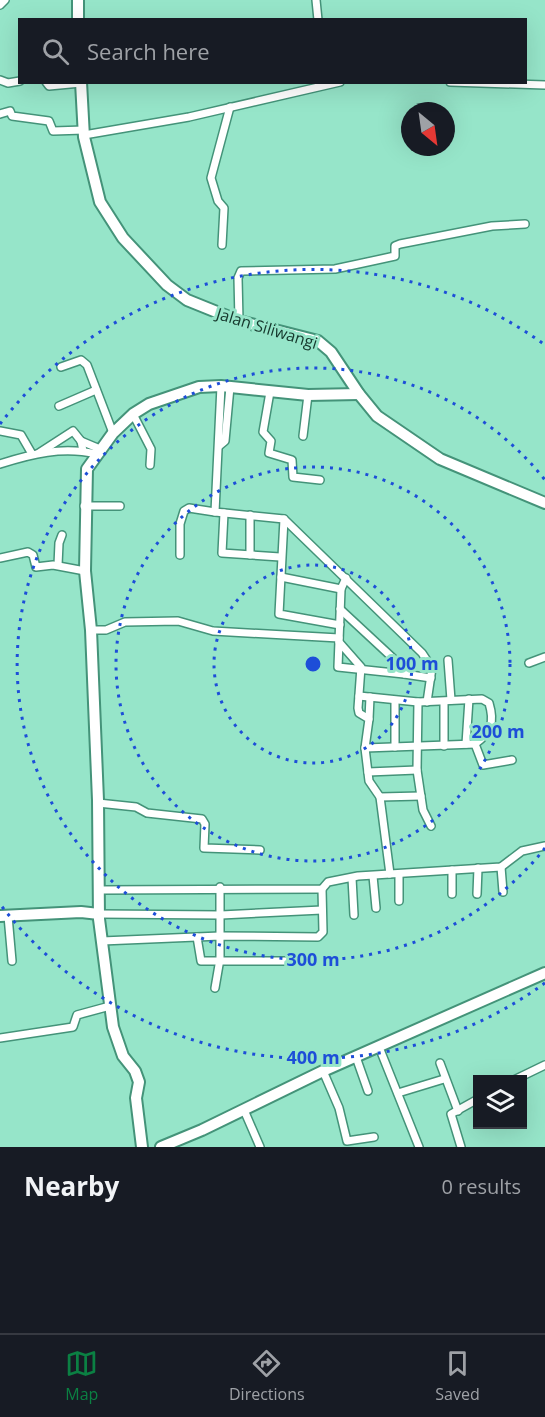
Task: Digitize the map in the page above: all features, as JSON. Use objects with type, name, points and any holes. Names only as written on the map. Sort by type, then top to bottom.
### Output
[{"type":"main road","points":[[78,0],[78,18]]},
{"type":"main road","name":"Jalan Siliwangi","points":[[81,84],[84,133],[100,202],[129,245],[167,285],[187,300],[239,321],[318,341],[331,352],[377,416],[440,459],[545,503]]},
{"type":"main road","points":[[142,1147],[136,1098],[139,1082],[135,1071],[118,1046],[110,1006],[99,914],[98,803],[84,506],[87,469],[113,433],[133,414],[149,404],[199,387],[226,387],[308,395],[359,394]]},
{"type":"main road","points":[[4,916],[81,912],[99,914]]},
{"type":"main road","points":[[161,1147],[323,1071],[545,973]]},
{"type":"street","points":[[0,6],[5,0]]},
{"type":"street","points":[[315,0],[318,18]]},
{"type":"street","points":[[0,80],[8,83],[18,81]]},
{"type":"street","points":[[48,84],[49,86],[70,84]]},
{"type":"street","points":[[0,114],[10,111],[12,116],[49,121],[52,131],[84,133],[189,117],[324,84]]},
{"type":"street","points":[[513,84],[545,85]]},
{"type":"street","points":[[222,245],[224,208],[218,201],[211,178],[230,107]]},
{"type":"street","points":[[239,321],[238,273],[241,271],[341,268],[395,256],[395,246],[400,244],[492,226],[525,224]]},
{"type":"street","points":[[62,368],[84,362],[113,433]]},
{"type":"street","points":[[215,512],[219,446],[226,387]]},
{"type":"street","points":[[59,406],[96,390]]},
{"type":"street","points":[[270,392],[263,432],[271,441],[269,453],[292,460],[293,477],[320,480]]},
{"type":"street","points":[[303,436],[308,395]]},
{"type":"street","points":[[133,414],[151,449],[150,465]]},
{"type":"street","points":[[0,432],[21,435],[35,454]]},
{"type":"street","points":[[35,454],[71,432],[77,433],[83,451]]},
{"type":"street","points":[[81,441],[98,452]]},
{"type":"street","points":[[0,464],[35,454],[98,452]]},
{"type":"street","points":[[84,506],[120,506]]},
{"type":"street","points":[[180,555],[180,524],[184,511],[189,508],[284,519],[422,652],[432,668],[427,702]]},
{"type":"street","points":[[224,513],[222,553],[280,557]]},
{"type":"street","points":[[250,515],[250,555]]},
{"type":"street","points":[[284,519],[280,557],[280,615],[340,625]]},
{"type":"street","points":[[58,565],[59,543],[62,535]]},
{"type":"street","points":[[0,558],[28,552],[33,555],[36,567],[58,565],[71,570],[86,571]]},
{"type":"street","points":[[281,577],[340,590]]},
{"type":"street","points":[[346,578],[340,590],[338,667],[431,678]]},
{"type":"street","points":[[340,609],[396,661],[404,674]]},
{"type":"street","points":[[91,630],[111,629],[126,622],[177,621],[213,631],[339,640],[356,659],[360,670],[359,713],[369,720]]},
{"type":"street","points":[[529,663],[545,657]]},
{"type":"street","points":[[444,746],[448,660]]},
{"type":"street","points":[[359,696],[418,702],[469,699],[487,701],[492,719],[488,734],[475,744],[365,748]]},
{"type":"street","points":[[370,697],[365,748],[369,781],[380,797],[390,874]]},
{"type":"street","points":[[466,744],[469,699]]},
{"type":"street","points":[[395,701],[395,747]]},
{"type":"street","points":[[418,702],[417,770],[423,810],[431,826]]},
{"type":"street","points":[[475,744],[483,765],[512,760]]},
{"type":"street","points":[[368,772],[417,770]]},
{"type":"street","points":[[380,797],[421,796]]},
{"type":"street","points":[[98,803],[136,807],[147,813],[202,819],[205,824],[204,848],[260,850]]},
{"type":"street","points":[[102,941],[220,936],[318,937],[323,933],[322,889],[328,882],[390,874],[501,867],[522,850],[545,846]]},
{"type":"street","points":[[501,867],[503,892]]},
{"type":"street","points":[[477,868],[477,894]]},
{"type":"street","points":[[452,870],[452,894]]},
{"type":"street","points":[[399,874],[399,901]]},
{"type":"street","points":[[373,876],[376,908]]},
{"type":"street","points":[[352,878],[354,915]]},
{"type":"street","points":[[100,890],[220,887],[322,889]]},
{"type":"street","points":[[215,988],[220,959],[220,887]]},
{"type":"street","points":[[99,914],[221,915],[322,910]]},
{"type":"street","points":[[4,916],[12,961]]},
{"type":"street","points":[[197,937],[200,960],[288,961]]},
{"type":"street","points":[[0,1038],[73,1027],[77,1015],[110,1006]]},
{"type":"street","points":[[379,1047],[419,1147]]},
{"type":"street","points":[[356,1057],[368,1091]]},
{"type":"street","points":[[440,1063],[444,1079],[458,1111]]},
{"type":"street","points":[[524,1075],[545,1065]]},
{"type":"street","points":[[323,1071],[339,1108],[347,1141],[374,1137]]},
{"type":"street","points":[[398,1093],[444,1079]]},
{"type":"street","points":[[461,1147],[451,1114],[473,1102]]},
{"type":"street","points":[[244,1110],[260,1147]]}]
